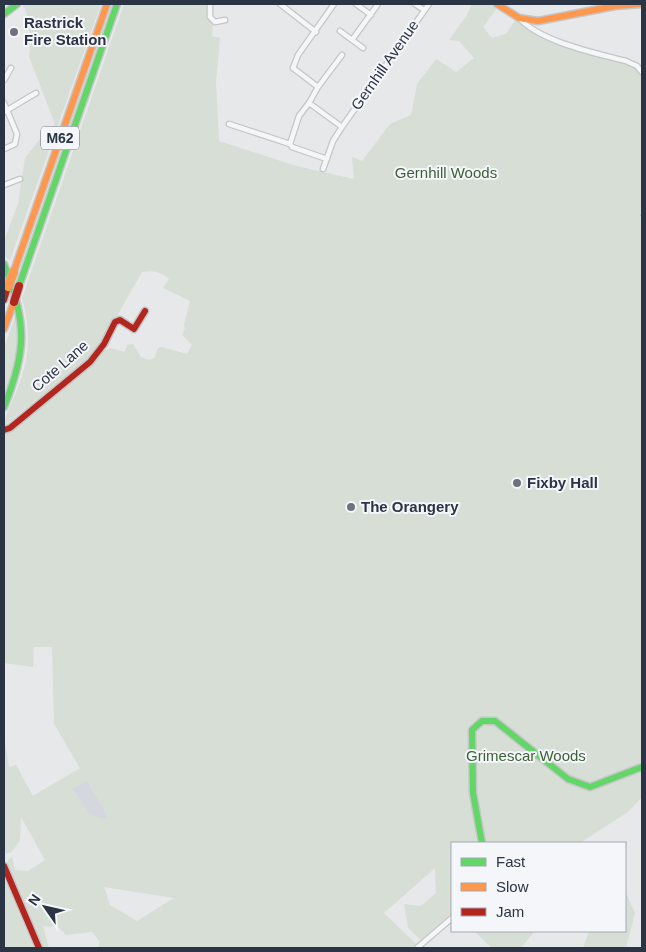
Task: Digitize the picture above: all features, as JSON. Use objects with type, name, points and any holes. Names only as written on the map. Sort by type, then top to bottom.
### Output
[{"type":"main road","name":"M62","points":[[4,300],[107,4]]},
{"type":"main road","name":"M62","points":[[4,330],[117,4]]},
{"type":"main road","points":[[496,4],[519,18],[547,20],[615,5],[642,4]]},
{"type":"main road","points":[[4,14],[13,5]]},
{"type":"main road","points":[[4,264],[19,303],[24,338],[18,372],[4,407]]},
{"type":"main road","name":"Cote Lane","points":[[4,430],[10,428],[90,362],[104,344],[115,322],[120,320],[134,329],[145,311]]},
{"type":"main road","points":[[482,842],[473,793],[472,730],[477,723],[487,719],[494,721],[568,779],[590,787],[642,767]]},
{"type":"main road","points":[[4,866],[38,948]]},
{"type":"street","points":[[210,4],[210,17],[215,22],[226,20]]},
{"type":"street","points":[[280,4],[316,32]]},
{"type":"street","points":[[318,87],[293,68],[298,55],[334,4]]},
{"type":"street","points":[[356,4],[371,15]]},
{"type":"street","points":[[352,40],[378,4]]},
{"type":"street","points":[[416,4],[424,10]]},
{"type":"street","name":"Gernhill Avenue","points":[[324,169],[342,127],[429,4]]},
{"type":"street","points":[[519,18],[526,26],[548,36],[626,61],[637,66],[642,72]]},
{"type":"street","points":[[340,31],[363,48]]},
{"type":"street","points":[[290,144],[299,116],[342,55]]},
{"type":"street","points":[[4,80],[11,68]]},
{"type":"street","points":[[5,111],[36,94]]},
{"type":"street","points":[[20,96],[24,102]]},
{"type":"street","points":[[4,102],[5,111],[18,134],[17,140],[4,149]]},
{"type":"street","points":[[309,103],[342,127]]},
{"type":"street","points":[[229,124],[290,144],[292,147],[327,159]]},
{"type":"street","points":[[4,185],[20,179]]},
{"type":"street","points":[[417,948],[451,919]]},
{"type":"shaded area","points":[[87,780],[108,816],[103,820],[89,814],[73,788]]},
{"type":"green space","points":[[101,4],[10,260],[4,256],[4,241],[18,204],[25,158],[55,124],[29,57],[31,40],[25,8],[22,5]]},
{"type":"green space","points":[[124,4],[207,4],[207,18],[213,23],[212,36],[220,38],[216,83],[219,141],[296,166],[354,179],[352,157],[362,161],[390,124],[411,115],[417,84],[436,59],[456,72],[474,58],[459,41],[449,40],[467,15],[472,4],[492,4],[497,8],[483,27],[492,38],[506,34],[516,19],[566,42],[629,59],[642,67],[642,797],[628,812],[582,842],[451,842],[451,914],[421,940],[408,928],[404,904],[421,906],[436,893],[435,868],[384,913],[416,944],[411,948],[98,948],[100,942],[92,932],[66,935],[58,927],[43,926],[49,948],[42,948],[7,865],[8,860],[12,857],[15,870],[28,871],[45,860],[21,817],[20,840],[12,852],[4,854],[4,737],[9,767],[16,765],[33,796],[80,768],[54,724],[52,647],[34,647],[33,667],[4,663],[4,434],[78,374],[81,374],[103,351],[111,348],[125,352],[127,345],[133,344],[141,357],[149,360],[154,358],[158,348],[162,347],[187,354],[192,345],[182,335],[190,301],[163,288],[169,279],[160,273],[153,271],[142,272],[101,344],[89,358],[4,426],[4,421],[26,361],[28,333],[22,298]],"holes":[[[87,780],[108,816],[103,819],[89,814],[73,788]],[[104,887],[174,898],[137,921],[110,905]]]},
{"type":"green space","points":[[18,308],[19,332],[17,353],[4,397],[4,348]]},
{"type":"green space","points":[[4,878],[33,947],[34,948],[4,948]]},
{"type":"green space","points":[[626,893],[635,913],[626,948],[583,948],[589,932],[626,932]]},
{"type":"green space","points":[[475,932],[534,932],[521,948],[492,948]]},
{"type":"traffic: fast","points":[[4,14],[17,4]]},
{"type":"traffic: fast","points":[[19,286],[117,4]]},
{"type":"traffic: fast","points":[[4,264],[17,303],[21,336],[17,368],[4,407]]},
{"type":"traffic: fast","points":[[482,842],[473,793],[472,730],[482,721],[495,721],[568,779],[590,787],[642,767]]},
{"type":"traffic: slow","points":[[14,271],[107,4]]},
{"type":"traffic: slow","points":[[497,4],[519,18],[538,21],[615,6],[642,4]]},
{"type":"traffic: slow","points":[[8,287],[14,271]]},
{"type":"traffic: slow","points":[[4,329],[14,302]]},
{"type":"traffic: jam","points":[[14,302],[19,286]]},
{"type":"traffic: jam","points":[[4,300],[8,287]]},
{"type":"traffic: jam","points":[[4,430],[10,428],[90,362],[104,344],[115,322],[120,320],[134,329],[145,311]]},
{"type":"traffic: jam","points":[[4,866],[39,948]]},
{"type":"place","name":"Rastrick Fire Station","points":[[14,32]]},
{"type":"place","name":"Fixby Hall","points":[[517,483]]},
{"type":"place","name":"The Orangery","points":[[351,507]]},
{"type":"park label","name":"Gernhill Woods","points":[[446,173]]},
{"type":"park label","name":"Grimescar Woods","points":[[526,756]]}]
